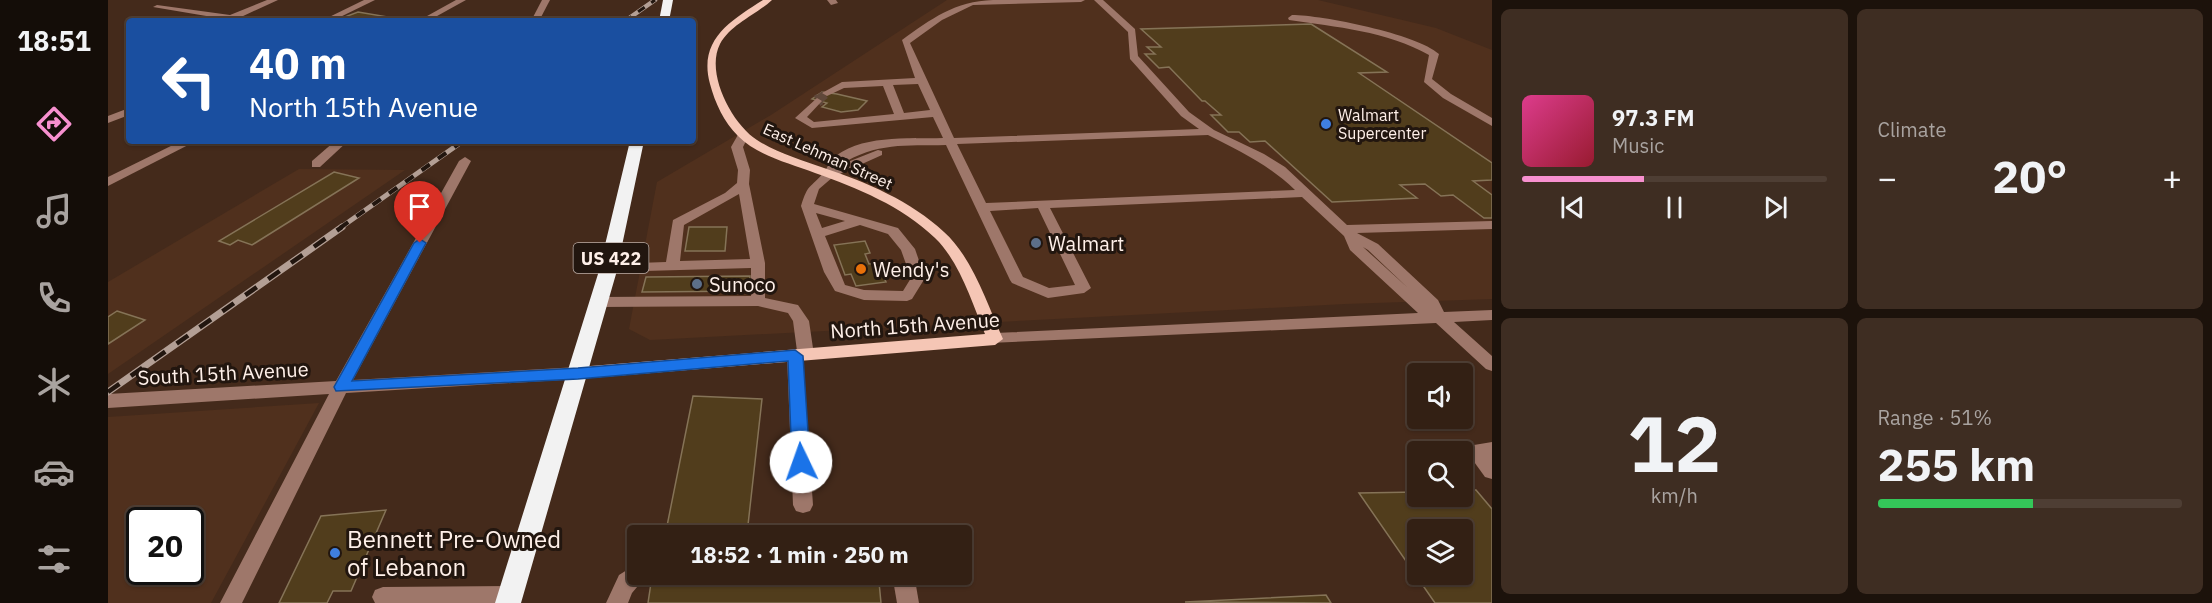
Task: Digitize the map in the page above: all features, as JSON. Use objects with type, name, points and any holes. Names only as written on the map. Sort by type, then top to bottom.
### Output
[{"type":"highway","points":[[665,18],[668,0]]},
{"type":"highway","name":"US 422","points":[[509,600],[609,268],[636,144]]},
{"type":"main road","name":"East Lehman Street","points":[[768,0],[740,18],[716,45],[712,70],[718,95],[727,115],[743,135],[777,155],[860,185],[903,207],[942,237],[974,292],[995,339]]},
{"type":"main road","name":"North 15th Avenue","points":[[578,373],[995,339]]},
{"type":"street","points":[[177,0],[157,7],[238,18]]},
{"type":"street","points":[[232,17],[274,0]]},
{"type":"street","points":[[332,18],[371,0]]},
{"type":"street","points":[[428,18],[462,0]]},
{"type":"street","points":[[536,18],[546,0]]},
{"type":"street","points":[[1042,204],[1084,288],[1048,293],[1017,280],[921,81],[905,42],[960,7],[972,3],[1081,0]]},
{"type":"street","points":[[1098,0],[1132,31],[1131,52],[1142,69],[1185,114],[1210,132],[1260,156],[1281,170],[1347,231],[1355,247],[1395,285],[1420,308],[1439,317],[1492,365]]},
{"type":"street","points":[[1292,18],[1324,20],[1409,40],[1434,54],[1427,80],[1492,123]]},
{"type":"street","points":[[827,93],[842,85],[921,81]]},
{"type":"street","points":[[887,82],[900,115]]},
{"type":"street","points":[[817,100],[800,118],[812,125],[936,112]]},
{"type":"street","points":[[108,120],[126,112]]},
{"type":"street","points":[[807,206],[893,231],[908,249],[918,278],[907,296],[864,295],[840,288],[831,272],[807,206],[813,188],[829,174],[900,145],[950,141],[1210,132]]},
{"type":"street","points":[[743,135],[737,147],[744,170],[743,184],[758,263],[758,301]]},
{"type":"street","points":[[109,181],[184,144]]},
{"type":"street","points":[[316,164],[339,144]]},
{"type":"street","points":[[231,603],[341,387],[465,161]]},
{"type":"street","points":[[672,266],[678,223],[729,196],[743,184]]},
{"type":"street","points":[[982,207],[1306,193]]},
{"type":"street","points":[[817,234],[839,225],[863,221]]},
{"type":"street","points":[[1347,231],[1492,225]]},
{"type":"street","points":[[609,268],[758,263]]},
{"type":"street","points":[[599,302],[758,301],[793,309],[801,321],[803,505]]},
{"type":"street","name":"North 15th Avenue","points":[[995,339],[1492,315]]},
{"type":"street","name":"North 15th Avenue","points":[[341,387],[578,373]]},
{"type":"street","name":"South 15th Avenue","points":[[108,401],[341,387]]},
{"type":"street","points":[[617,603],[620,592],[627,582]]},
{"type":"street","points":[[905,585],[908,603]]},
{"type":"street","points":[[383,597],[509,600]]},
{"type":"shaded area","points":[[947,0],[1318,0],[1436,28],[1492,50],[1492,299],[1345,304],[650,340],[629,329],[657,182],[771,115]]},
{"type":"shaded area","points":[[299,169],[405,170],[108,374],[108,282]]},
{"type":"shaded area","points":[[319,403],[211,603],[108,603],[108,417]]},
{"type":"building","points":[[358,12],[394,18],[342,18]]},
{"type":"building","name":"Walmart Supercenter","points":[[1311,24],[1387,72],[1359,73],[1492,163],[1492,180],[1473,181],[1492,195],[1492,218],[1484,218],[1453,195],[1441,196],[1425,184],[1400,185],[1417,198],[1332,202],[1265,141],[1250,142],[1239,132],[1228,132],[1211,115],[1221,115],[1202,101],[1169,67],[1159,68],[1145,54],[1155,54],[1147,47],[1161,47],[1141,29]]},
{"type":"building","points":[[822,92],[867,101],[858,110],[841,112],[822,107],[827,103],[812,99]]},
{"type":"building","points":[[334,172],[359,178],[252,245],[238,240],[230,245],[219,241]]},
{"type":"building","points":[[689,227],[727,227],[725,251],[685,251]]},
{"type":"building","name":"Wendy's","points":[[865,241],[870,253],[865,254],[869,264],[877,263],[886,282],[856,286],[851,274],[845,275],[834,245]]},
{"type":"building","name":"Sunoco","points":[[750,276],[749,291],[642,292],[646,277]]},
{"type":"building","points":[[117,311],[145,320],[108,344],[108,317]]},
{"type":"building","points":[[693,396],[762,399],[748,525],[667,525]]},
{"type":"building","points":[[1473,490],[1476,490],[1492,509],[1492,603],[1435,603],[1423,585],[1473,585],[1473,519],[1407,519],[1407,562],[1359,493],[1407,492],[1407,507],[1473,507]]},
{"type":"building","name":"Bennett Pre-Owned of Lebanon","points":[[386,510],[351,591],[333,591],[327,603],[279,603],[321,516]]},
{"type":"building","points":[[651,585],[879,585],[881,603],[648,603]]},
{"type":"building","points":[[1326,595],[1331,603],[1185,602]]},
{"type":"tunnel","points":[[818,100],[827,93]]},
{"type":"railway","points":[[629,18],[655,0]]},
{"type":"railway","points":[[340,228],[459,144]]},
{"type":"railway","points":[[108,392],[342,227]]},
{"type":"place","name":"Walmart Supercenter","points":[[1326,124]]},
{"type":"place","name":"Walmart","points":[[1036,243]]},
{"type":"place","name":"Wendy's","points":[[861,269]]},
{"type":"place","name":"Sunoco","points":[[697,284]]},
{"type":"place","name":"Bennett Pre-Owned of Lebanon","points":[[335,553]]},
{"type":"route","points":[[420,243],[341,387],[578,373],[795,356],[801,462]]}]
